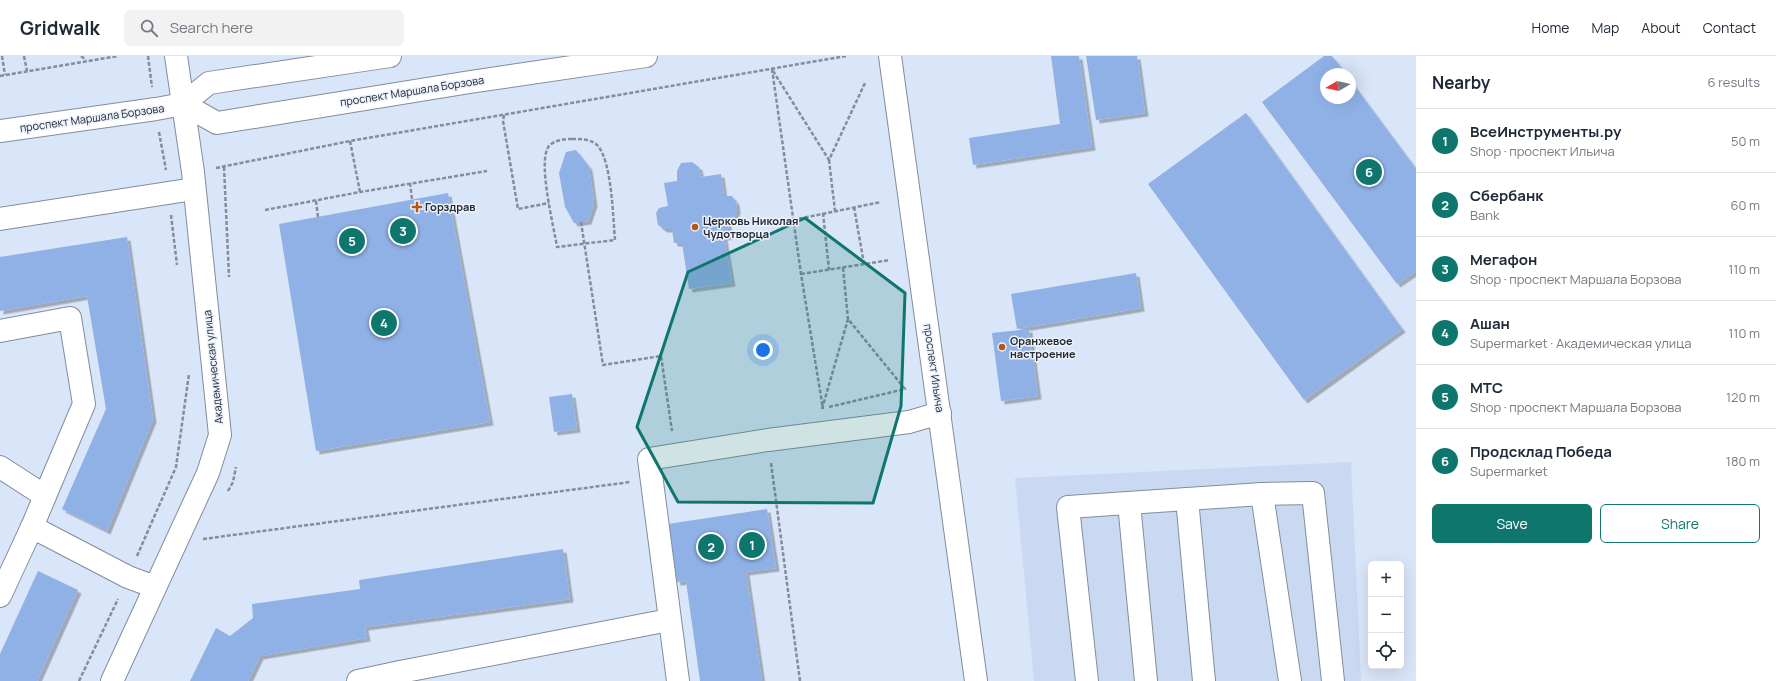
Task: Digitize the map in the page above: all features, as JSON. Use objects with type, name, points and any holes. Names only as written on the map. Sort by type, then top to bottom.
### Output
[{"type":"street","name":"Академическая улица","points":[[112,681],[208,473],[220,435],[194,181],[176,56]]},
{"type":"street","name":"проспект Маршала Борзова","points":[[0,130],[156,110],[183,104],[209,82],[390,56]]},
{"type":"street","name":"проспект Маршала Борзова","points":[[183,104],[217,123],[470,82],[646,56]]},
{"type":"street","name":"проспект Ильича","points":[[890,56],[976,681]]},
{"type":"street","points":[[0,219],[169,194],[194,181]]},
{"type":"street","points":[[0,331],[70,318],[84,404],[32,526],[0,596]]},
{"type":"street","points":[[678,681],[669,620],[650,459],[768,440],[909,422],[940,413]]},
{"type":"street","points":[[0,467],[45,496]]},
{"type":"street","points":[[1087,681],[1068,507],[1262,494],[1312,493],[1333,681]]},
{"type":"street","points":[[1262,494],[1290,681]]},
{"type":"street","points":[[1187,499],[1204,681]]},
{"type":"street","points":[[1129,502],[1146,681]]},
{"type":"street","points":[[32,526],[128,577],[155,587]]},
{"type":"street","points":[[358,681],[401,677],[669,620]]},
{"type":"path","points":[[2,56],[4,75]]},
{"type":"path","points":[[24,56],[27,71]]},
{"type":"path","points":[[81,56],[86,60]]},
{"type":"path","points":[[85,56],[86,60]]},
{"type":"path","points":[[0,76],[86,60],[118,56]]},
{"type":"path","points":[[194,181],[350,141],[846,56]]},
{"type":"path","points":[[772,69],[829,160],[835,210]]},
{"type":"path","points":[[772,69],[822,409]]},
{"type":"path","points":[[829,160],[865,83]]},
{"type":"path","points":[[504,115],[503,121],[518,209],[549,203]]},
{"type":"path","points":[[587,139],[598,146],[606,162],[611,193],[615,240],[586,244],[557,247],[544,171],[544,156],[550,145],[560,140],[587,139]]},
{"type":"path","points":[[350,141],[360,192]]},
{"type":"path","points":[[265,210],[410,183],[487,171]]},
{"type":"path","points":[[410,183],[412,200]]},
{"type":"path","points":[[169,194],[178,270]]},
{"type":"path","points":[[316,201],[318,217]]},
{"type":"path","points":[[793,220],[835,210],[881,202]]},
{"type":"path","points":[[854,207],[864,264]]},
{"type":"path","points":[[823,213],[829,270]]},
{"type":"path","points":[[582,222],[603,365],[661,356],[675,455]]},
{"type":"path","points":[[801,274],[890,260]]},
{"type":"path","points":[[822,409],[848,318],[843,268]]},
{"type":"path","points":[[822,409],[905,388],[848,318]]},
{"type":"path","points":[[79,681],[128,577],[176,467],[189,369]]},
{"type":"path","points":[[768,440],[800,681]]},
{"type":"path","points":[[200,540],[633,482]]},
{"type":"highlighted area","points":[[805,218],[905,293],[901,406],[873,503],[678,502],[637,427],[688,272]]},
{"type":"shaded area","points":[[1351,462],[1361,681],[1034,681],[1015,478]]},
{"type":"building","points":[[1051,56],[1079,56],[1092,147],[973,165],[969,138],[1060,124]]},
{"type":"building","points":[[1086,56],[1137,56],[1145,113],[1096,120]]},
{"type":"building","points":[[1324,56],[1332,56],[1341,68],[1320,68],[1320,104],[1356,104],[1356,88],[1416,169],[1416,271],[1397,284],[1262,102]]},
{"type":"building","points":[[1246,113],[1402,329],[1304,400],[1148,184]]},
{"type":"building","points":[[576,150],[589,167],[594,203],[588,221],[574,223],[565,207],[559,173],[566,152]]},
{"type":"building","name":"Церковь Николая Чудотворца","points":[[692,162],[699,167],[701,177],[721,174],[724,196],[732,196],[736,202],[737,210],[734,217],[727,218],[730,236],[724,237],[732,283],[689,289],[682,243],[674,243],[672,229],[664,229],[658,225],[656,213],[659,208],[668,206],[664,183],[677,181],[677,171],[681,163]]},
{"type":"building","points":[[448,193],[490,422],[316,451],[279,224]]},
{"type":"building","points":[[127,237],[153,419],[107,531],[62,509],[106,409],[87,296],[0,311],[0,257]]},
{"type":"building","points":[[1136,273],[1141,308],[1017,329],[1011,294]]},
{"type":"building","points":[[1029,329],[1038,396],[1001,401],[992,333]]},
{"type":"building","points":[[572,394],[577,429],[554,432],[549,397]]},
{"type":"building","points":[[767,509],[776,568],[746,572],[762,681],[700,681],[686,581],[677,582],[668,524]]},
{"type":"building","points":[[563,549],[570,599],[365,627],[367,638],[260,656],[248,681],[190,681],[216,628],[230,636],[253,618],[252,604],[360,589],[359,580]]},
{"type":"building","points":[[38,571],[78,590],[37,681],[0,681],[0,654]]},
{"type":"place","name":"Продсклад Победа","points":[[1369,172]]},
{"type":"place","name":"Горздрав","points":[[417,207]]},
{"type":"place","name":"Церковь Николая Чудотворца","points":[[695,227]]},
{"type":"place","name":"Мегафон","points":[[403,231]]},
{"type":"place","name":"МТС","points":[[352,241]]},
{"type":"place","name":"Ашан","points":[[384,323]]},
{"type":"place","name":"Оранжевое настроение","points":[[1002,347]]},
{"type":"place","name":"ВсеИнструменты.ру","points":[[752,545]]},
{"type":"place","name":"Сбербанк","points":[[711,547]]}]
